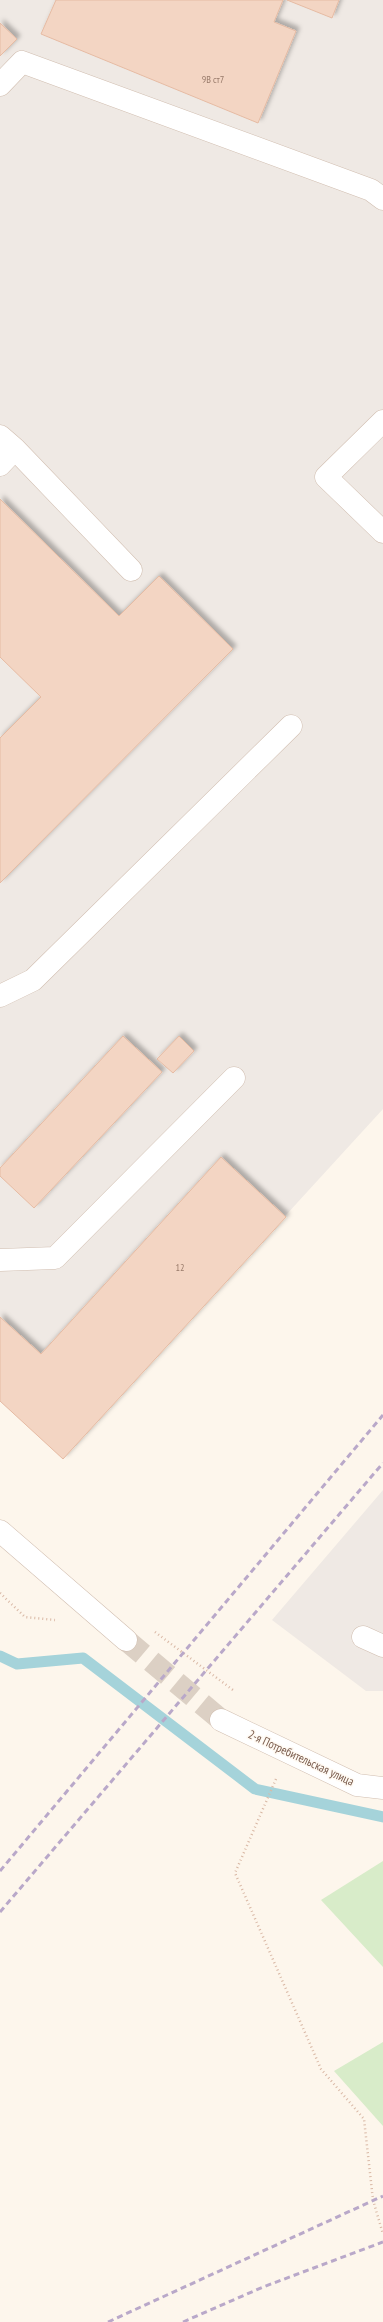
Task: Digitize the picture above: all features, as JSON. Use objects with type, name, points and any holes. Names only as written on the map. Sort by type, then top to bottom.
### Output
[{"type":"street","points":[[0,85],[22,62],[370,190],[383,199]]},
{"type":"street","points":[[383,421],[326,478],[383,532]]},
{"type":"street","points":[[0,465],[7,442],[131,570]]},
{"type":"street","points":[[0,996],[33,980],[290,726]]},
{"type":"street","points":[[0,1260],[55,1258],[234,1078]]},
{"type":"street","points":[[0,1531],[106,1626],[126,1640]]},
{"type":"street","points":[[363,1637],[383,1646]]},
{"type":"street","name":"2-я Потребительская улица","points":[[221,1720],[357,1785],[383,1788]]},
{"type":"path","points":[[0,1593],[25,1617],[106,1626]]},
{"type":"path","points":[[151,1629],[239,1694]]},
{"type":"path","points":[[287,1752],[235,1874],[321,2069],[364,2119],[373,2200],[383,2234]]},
{"type":"shaded area","points":[[0,0],[383,0],[383,1109],[63,1459],[0,1401]]},
{"type":"shaded area","points":[[383,1490],[383,1691],[366,1691],[272,1620]]},
{"type":"green space","points":[[383,1861],[383,1967],[321,1900]]},
{"type":"green space","points":[[383,2042],[383,2126],[334,2071]]},
{"type":"building","points":[[56,0],[283,0],[274,22],[296,31],[258,123],[41,34]]},
{"type":"building","points":[[287,0],[339,0],[332,18]]},
{"type":"building","points":[[0,23],[17,39],[0,56]]},
{"type":"building","points":[[0,499],[119,616],[159,576],[233,649],[0,883],[0,738],[41,697],[0,657]]},
{"type":"building","points":[[123,1036],[162,1072],[34,1208],[0,1176],[0,1168]]},
{"type":"building","points":[[179,1036],[194,1051],[173,1073],[157,1059]]},
{"type":"building","points":[[221,1157],[286,1217],[63,1459],[0,1401],[0,1317],[41,1354]]},
{"type":"waterway","points":[[0,1656],[17,1664],[83,1658],[255,1789],[383,1817]]},
{"type":"tunnel","points":[[126,1640],[221,1720]]},
{"type":"railway","points":[[0,1871],[383,1415]]},
{"type":"railway","points":[[0,1912],[383,1463]]},
{"type":"railway","points":[[108,2322],[383,2196]]},
{"type":"railway","points":[[183,2322],[263,2287],[383,2242]]}]
